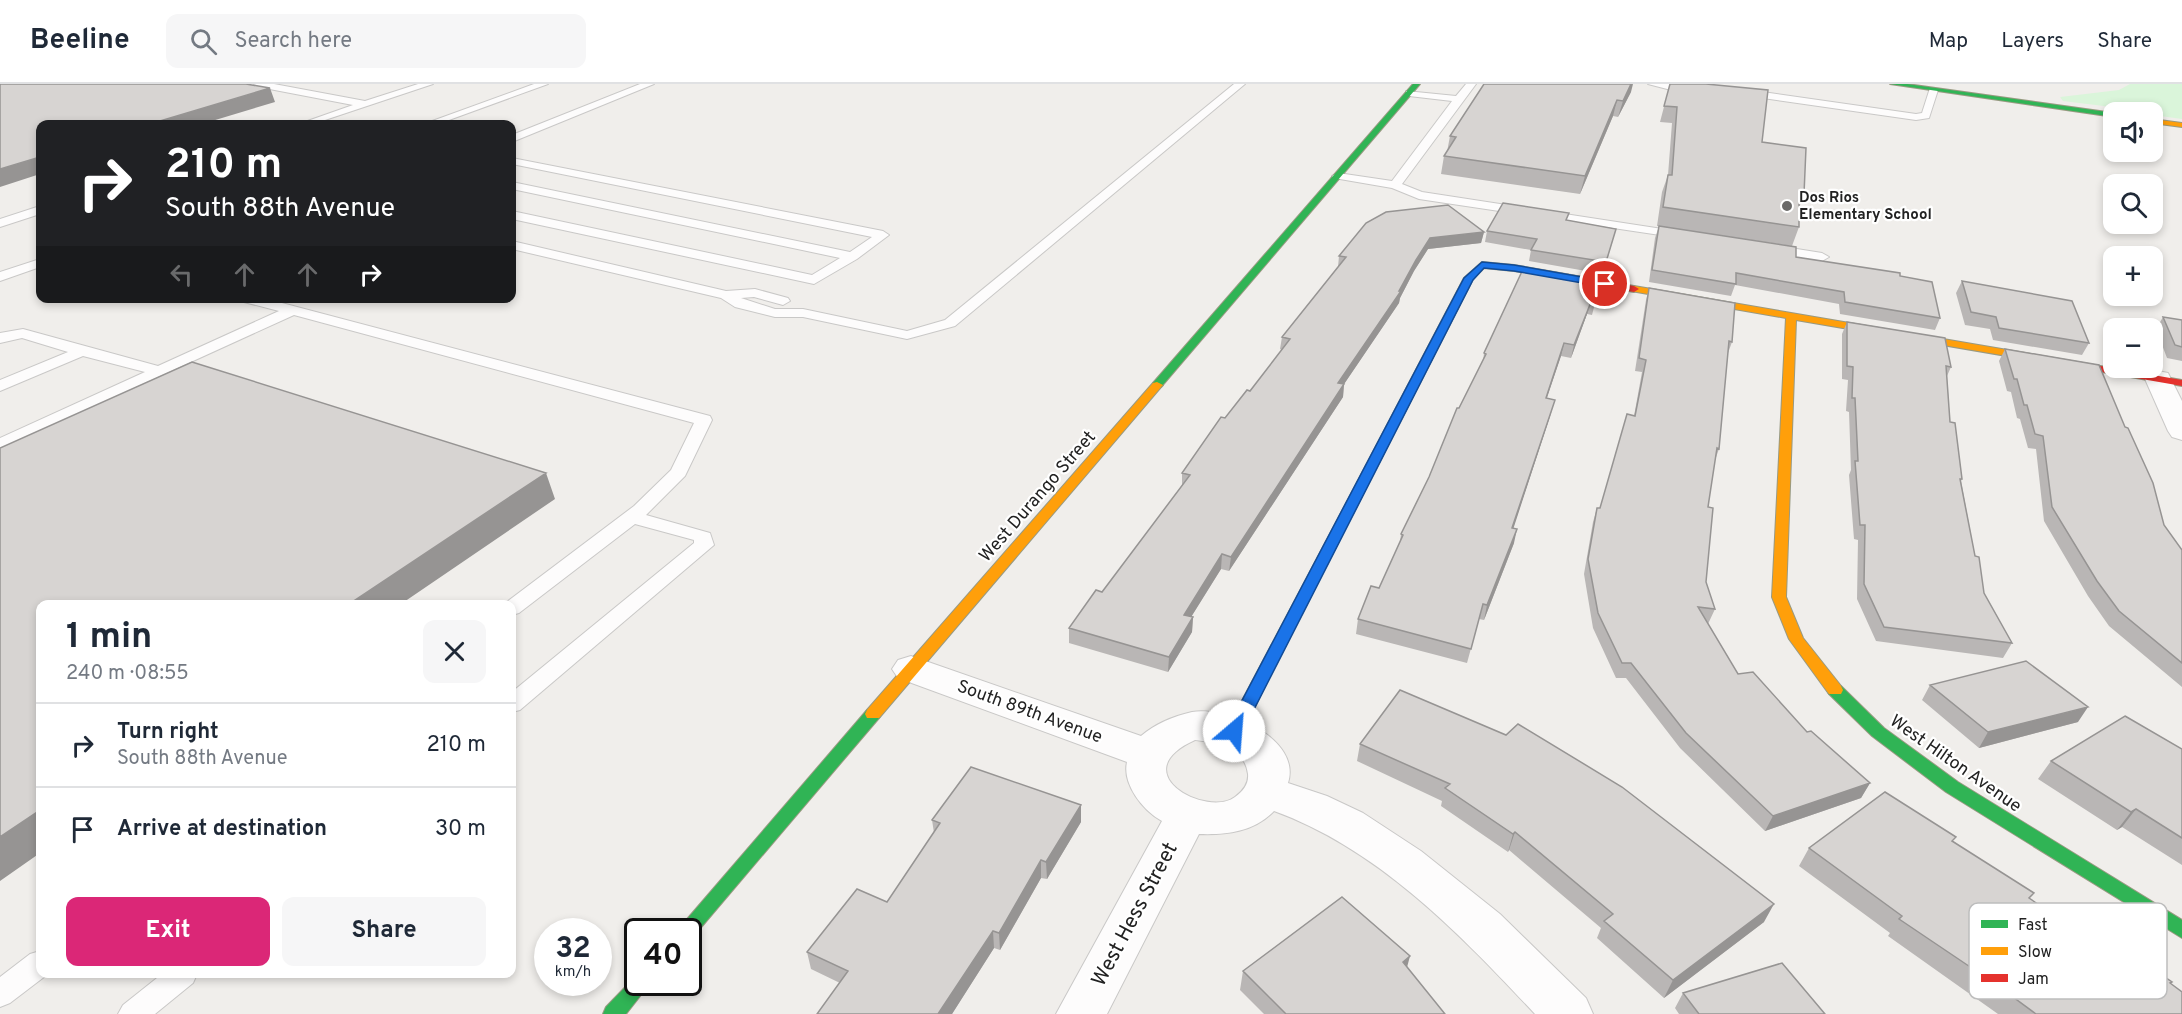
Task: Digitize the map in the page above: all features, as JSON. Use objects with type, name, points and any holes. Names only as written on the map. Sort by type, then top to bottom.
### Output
[{"type":"street","points":[[1893,84],[2103,113]]},
{"type":"street","name":"West Durango Street","points":[[697,918],[1413,88]]},
{"type":"street","points":[[2163,122],[2182,125]]},
{"type":"street","points":[[1234,731],[1469,278],[1482,265],[1514,268],[2170,381],[2182,431]]},
{"type":"street","name":"West Hilton Avenue","points":[[1791,316],[1779,597],[1796,639],[1835,690],[1878,732],[1952,787],[2139,903]]},
{"type":"street","name":"South 89th Avenue","points":[[911,669],[1149,754]]},
{"type":"street","points":[[1194,726],[1215,726],[1234,731],[1250,740],[1262,751],[1269,764],[1270,778],[1266,792],[1259,802],[1234,815],[1219,818],[1187,815],[1170,807],[1156,795],[1148,782],[1146,767],[1149,754],[1159,741],[1175,731],[1194,726]]},
{"type":"street","points":[[1266,792],[1312,808],[1348,825],[1405,864],[1484,928],[1568,1014]]},
{"type":"street","name":"West Hess Street","points":[[1081,1014],[1187,815]]},
{"type":"street","name":"West Hilton Avenue","points":[[2167,921],[2182,930]]},
{"type":"street","points":[[613,1014],[628,996]]},
{"type":"lane","points":[[259,84],[367,104]]},
{"type":"lane","points":[[317,120],[428,84]]},
{"type":"lane","points":[[440,120],[543,84]]},
{"type":"lane","points":[[516,137],[649,84]]},
{"type":"lane","points":[[516,246],[726,295],[740,304],[775,313],[803,313],[907,335],[927,331],[950,323],[1240,84]]},
{"type":"lane","points":[[1395,185],[1471,84]]},
{"type":"lane","points":[[1653,84],[1675,88],[1687,88],[1692,84],[1704,87]]},
{"type":"lane","points":[[389,86],[410,90]]},
{"type":"lane","points":[[510,86],[529,89]]},
{"type":"lane","points":[[1413,88],[1459,99]]},
{"type":"lane","points":[[1727,90],[1916,117],[1925,116],[1928,113],[1933,90]]},
{"type":"lane","points":[[516,162],[883,235],[814,280],[516,216]]},
{"type":"lane","points":[[1338,176],[1395,185],[1419,195],[1691,237]]},
{"type":"lane","points":[[552,224],[633,185]]},
{"type":"lane","points":[[516,186],[852,256]]},
{"type":"lane","points":[[0,223],[36,211]]},
{"type":"lane","points":[[1762,248],[1822,257]]},
{"type":"lane","points":[[0,277],[36,264]]},
{"type":"lane","points":[[263,303],[704,420],[679,472],[631,517],[516,605]]},
{"type":"lane","points":[[0,444],[292,311]]},
{"type":"lane","points":[[0,338],[23,333],[159,371]]},
{"type":"lane","points":[[0,386],[82,351]]},
{"type":"lane","points":[[516,701],[704,545],[703,537],[631,517]]},
{"type":"lane","points":[[0,994],[36,966]]},
{"type":"lane","points":[[134,1014],[178,978]]},
{"type":"green space","points":[[2130,84],[2182,84],[2182,119],[2163,116],[2163,102],[2103,102],[2103,106],[2063,101],[2060,97],[2119,90]]},
{"type":"building","points":[[0,84],[246,84],[270,88],[163,120],[36,120],[36,158],[0,169]]},
{"type":"building","points":[[1484,84],[1631,84],[1623,101],[1617,100],[1585,176],[1444,156],[1456,137],[1450,136]]},
{"type":"building","points":[[1670,84],[1706,84],[1768,90],[1762,142],[1806,148],[1804,194],[1799,193],[1799,227],[1663,207],[1668,175],[1672,175],[1677,107],[1664,106]]},
{"type":"building","points":[[1503,203],[1569,213],[1566,220],[1616,229],[1606,262],[1531,250],[1537,239],[1487,231]]},
{"type":"building","points":[[1448,205],[1484,232],[1430,238],[1399,291],[1401,291],[1338,383],[1344,384],[1231,557],[1222,554],[1184,615],[1193,617],[1169,657],[1069,628],[1096,590],[1102,592],[1190,475],[1182,473],[1221,417],[1225,418],[1247,390],[1250,391],[1290,339],[1282,337],[1346,257],[1339,256],[1366,223],[1386,212]]},
{"type":"building","points":[[1659,226],[1796,247],[1796,257],[1900,273],[1900,276],[1932,282],[1940,318],[1845,302],[1844,292],[1736,273],[1736,284],[1652,270]]},
{"type":"building","points":[[1524,267],[1601,280],[1595,303],[1591,302],[1574,345],[1564,343],[1546,398],[1555,400],[1512,528],[1517,529],[1487,605],[1483,604],[1471,649],[1358,619],[1371,586],[1379,588],[1457,408],[1486,354],[1484,353]]},
{"type":"building","points":[[1962,281],[2072,301],[2089,343],[1999,328],[1996,317],[1971,312]]},
{"type":"building","points":[[1649,288],[1735,303],[1732,342],[1729,341],[1719,449],[1717,448],[1708,507],[1713,508],[1706,582],[1715,609],[1698,607],[1738,674],[1753,672],[1807,732],[1811,731],[1870,783],[1773,816],[1686,733],[1631,663],[1622,663],[1598,613],[1588,559],[1597,508],[1600,508],[1627,414],[1635,416],[1646,360],[1639,358]]},
{"type":"building","points":[[2163,317],[2182,320],[2182,347],[2175,345]]},
{"type":"building","points":[[1847,322],[1945,338],[1951,367],[1946,366],[1950,422],[1955,423],[1962,479],[1960,479],[1975,556],[1979,557],[1984,593],[2012,643],[1884,627],[1864,584],[1865,525],[1860,525],[1855,461],[1858,461],[1855,398],[1852,398],[1853,367],[1847,366]]},
{"type":"building","points":[[2005,349],[2099,365],[2125,427],[2128,428],[2153,483],[2164,525],[2182,550],[2182,663],[2119,611],[2097,581],[2052,507],[2043,436],[2035,434],[2027,405],[2024,405],[2017,379],[2014,379]]},
{"type":"building","points":[[192,362],[546,473],[355,600],[36,600],[36,813],[0,837],[0,448]]},
{"type":"building","points":[[2026,661],[2088,707],[1988,732],[1930,685]]},
{"type":"building","points":[[1400,690],[1506,735],[1518,724],[1622,787],[1774,904],[1673,980],[1604,921],[1613,914],[1515,832],[1513,834],[1445,788],[1450,784],[1360,744]]},
{"type":"building","points":[[2125,716],[2182,749],[2182,838],[2136,809],[2131,812],[2051,761]]},
{"type":"building","points":[[971,767],[1081,805],[1046,862],[1041,860],[999,933],[993,931],[938,1014],[817,1014],[848,971],[807,952],[857,889],[887,902],[940,823],[932,820]]},
{"type":"building","points":[[1885,792],[1956,837],[1952,841],[2034,893],[2029,898],[2036,903],[1969,903],[1969,966],[1899,919],[1902,916],[1809,848]]},
{"type":"building","points":[[1342,897],[1410,956],[1403,962],[1445,1014],[1286,1014],[1243,971]]},
{"type":"building","points":[[1782,963],[1825,1014],[1699,1014],[1683,993]]},
{"type":"building","points":[[2167,979],[2182,992],[2182,1014],[2036,1014],[2016,999],[2167,999]]},
{"type":"traffic: fast","points":[[1157,385],[1417,84]]},
{"type":"traffic: fast","points":[[1893,84],[2103,113]]},
{"type":"traffic: fast","points":[[1835,690],[1878,732],[1952,787],[2139,903]]},
{"type":"traffic: fast","points":[[697,918],[873,714]]},
{"type":"traffic: fast","points":[[2167,921],[2182,930]]},
{"type":"traffic: fast","points":[[613,1014],[629,996]]},
{"type":"traffic: slow","points":[[2163,122],[2182,125]]},
{"type":"traffic: slow","points":[[1634,289],[2048,360]]},
{"type":"traffic: slow","points":[[1791,316],[1779,597],[1796,639],[1835,690]]},
{"type":"traffic: slow","points":[[873,714],[1157,385]]},
{"type":"traffic: slow","points":[[1234,731],[1357,494]]},
{"type":"traffic: jam","points":[[1357,494],[1469,278],[1482,265],[1514,268],[1634,289]]},
{"type":"traffic: jam","points":[[2048,360],[2182,383]]},
{"type":"place","name":"Dos Rios Elementary School","points":[[1787,206]]},
{"type":"route","points":[[1234,731],[1469,278],[1482,265],[1514,268],[1605,284]]}]
